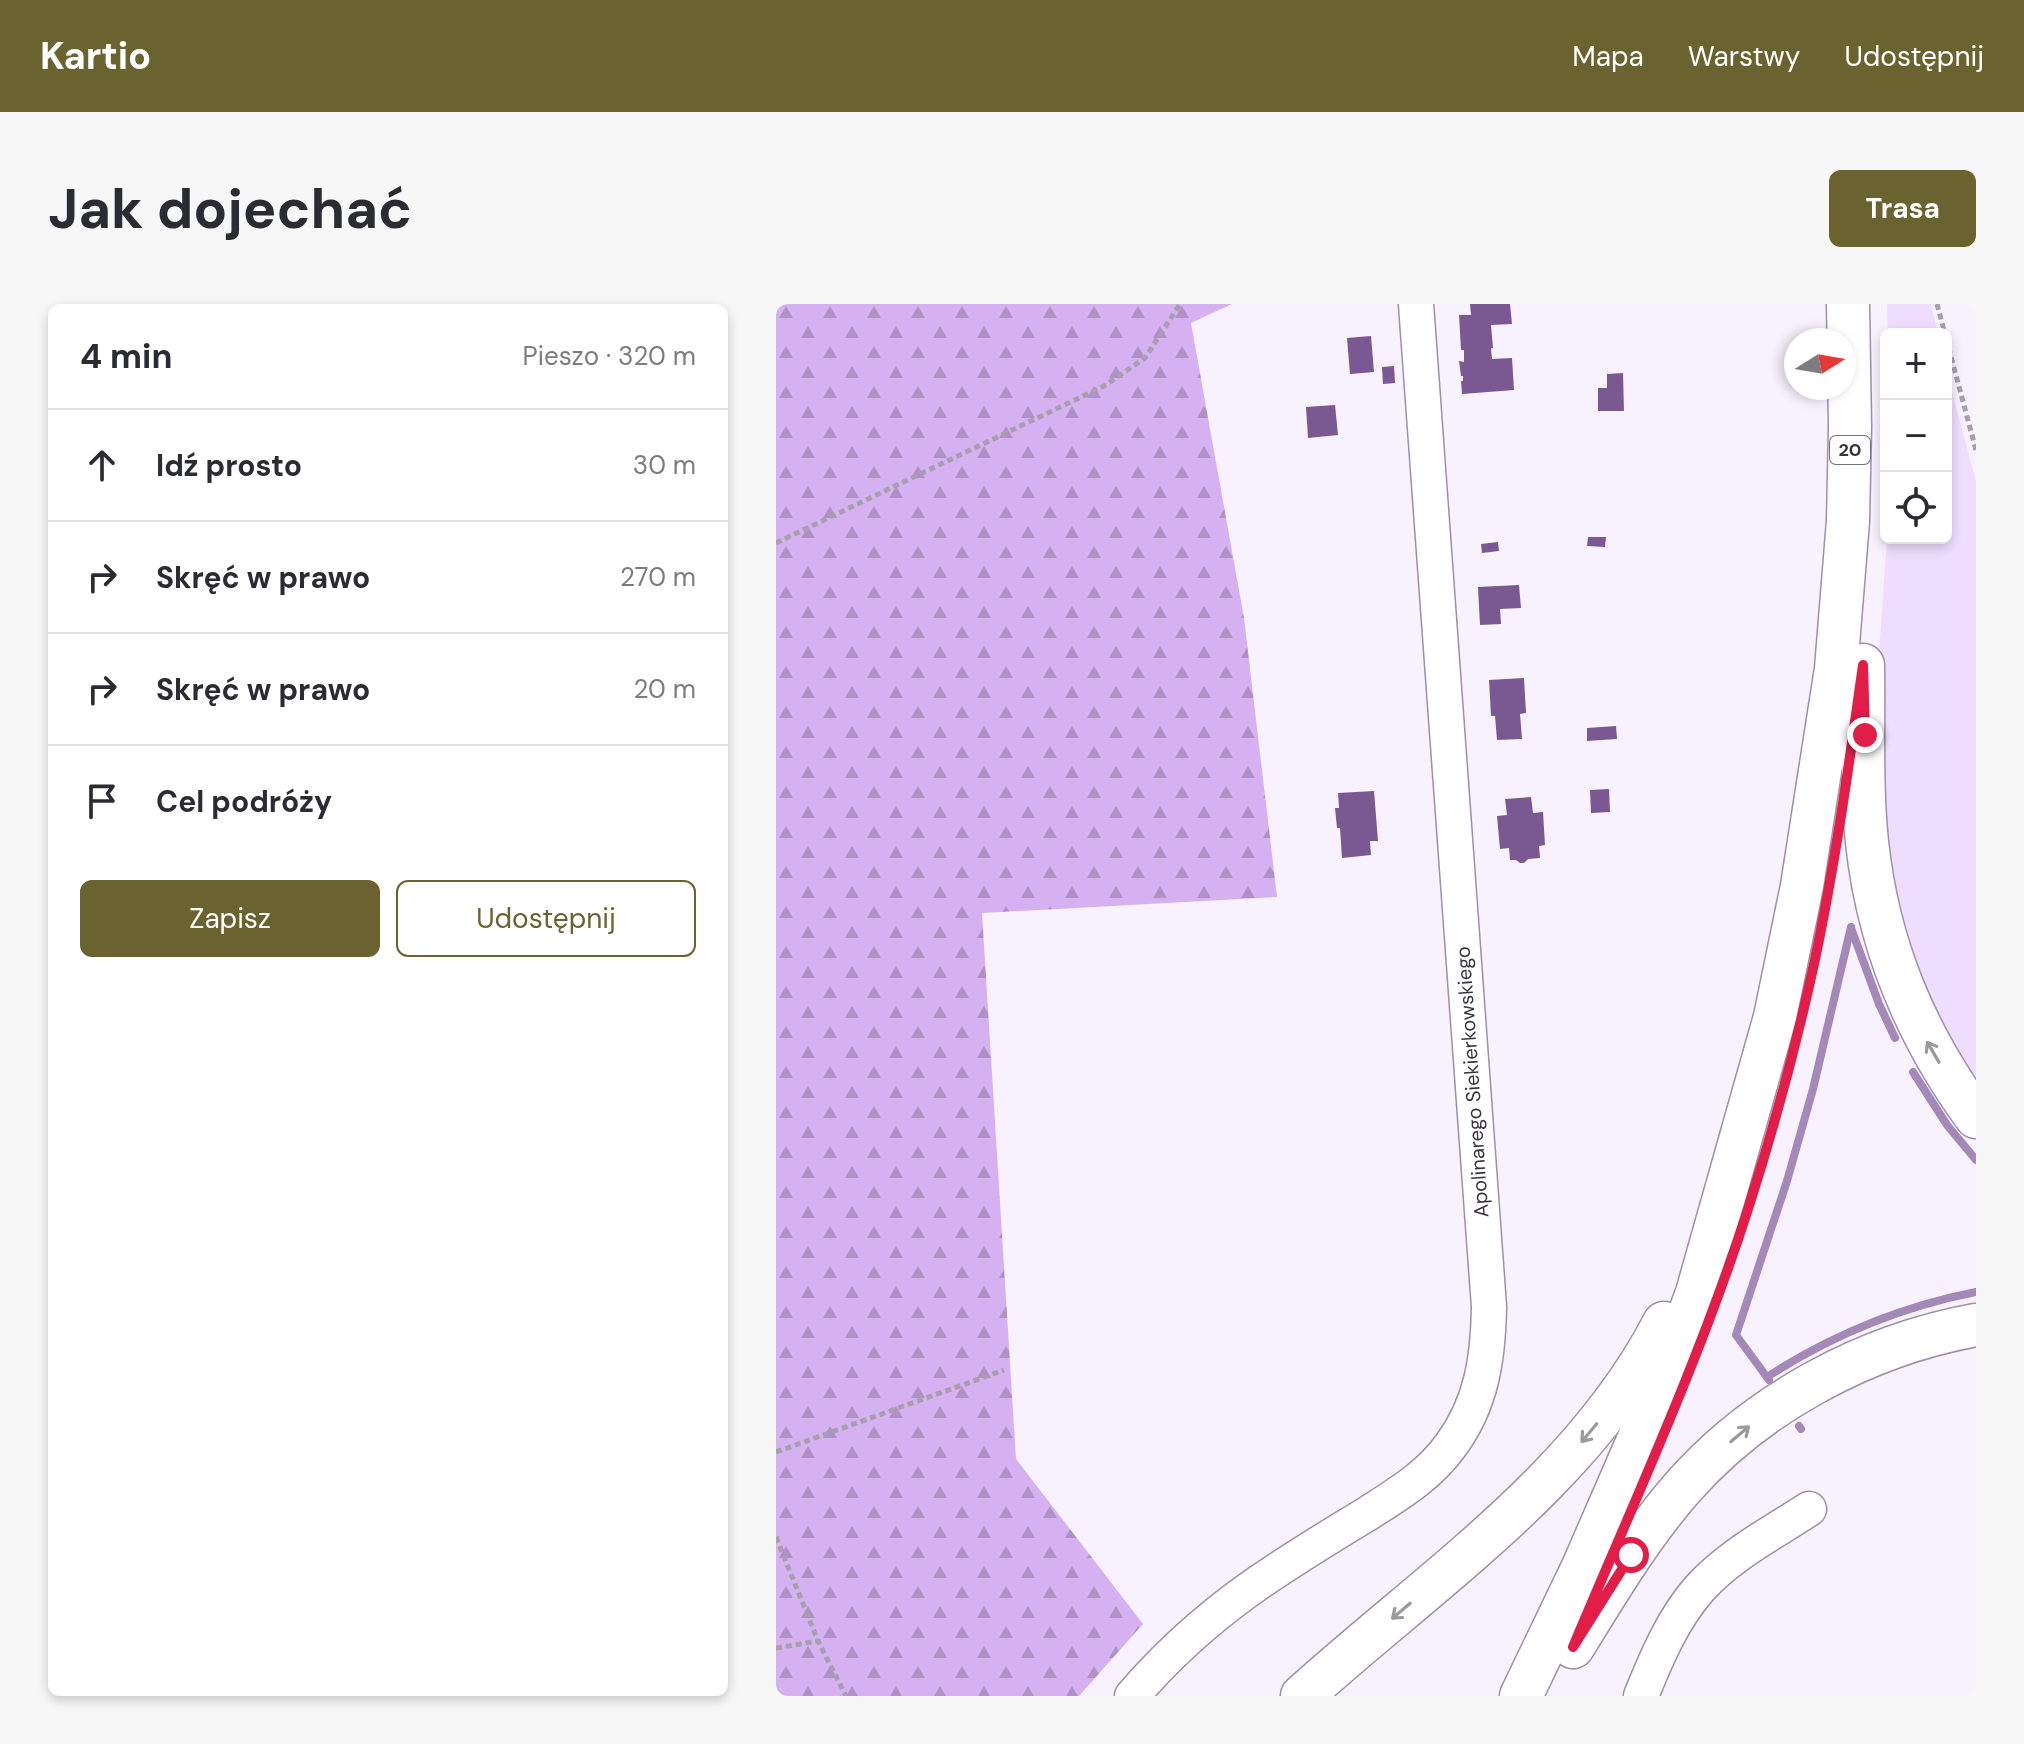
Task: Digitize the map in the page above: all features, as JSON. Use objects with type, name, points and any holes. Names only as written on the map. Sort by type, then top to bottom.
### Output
[{"type":"main road","name":"20","points":[[1521,1696],[1583,1567],[1666,1376],[1697,1293],[1775,1017],[1799,901],[1836,669],[1848,521],[1848,304]]},
{"type":"main road","name":"20","points":[[1549,1696],[1573,1647],[1699,1348],[1733,1255],[1788,1070],[1814,964],[1863,665],[1872,521],[1872,304]]},
{"type":"main road","points":[[1863,665],[1867,840],[1880,917],[1893,962],[1915,1016],[1941,1066],[1976,1117]]},
{"type":"main road","points":[[1302,1696],[1515,1511],[1585,1437],[1649,1350],[1727,1189]]},
{"type":"main road","points":[[1573,1647],[1631,1555],[1683,1487],[1755,1422],[1805,1388],[1858,1361],[1950,1329],[1976,1325]]},
{"type":"street","name":"Apolinarego Siekierkowskiego","points":[[1132,1696],[1171,1653],[1226,1605],[1415,1483],[1452,1443],[1472,1408],[1485,1367],[1489,1307],[1416,304]]},
{"type":"street","points":[[1641,1696],[1680,1614],[1700,1588],[1722,1567],[1809,1509]]},
{"type":"path","points":[[776,543],[1104,386],[1145,358],[1180,304]]},
{"type":"path","points":[[1937,304],[1943,328]]},
{"type":"path","points":[[1952,362],[1976,450]]},
{"type":"path","points":[[776,1452],[1004,1370]]},
{"type":"path","points":[[776,1537],[818,1641],[846,1696]]},
{"type":"path","points":[[776,1648],[818,1641]]},
{"type":"shaded area","points":[[1887,304],[1931,304],[1937,328],[1888,328]]},
{"type":"shaded area","points":[[1952,392],[1976,481],[1976,1103],[1888,916],[1876,696],[1887,544],[1952,544]]},
{"type":"green space","points":[[776,304],[1232,304],[1191,323],[1244,618],[1277,897],[982,913],[1016,1459],[1143,1624],[1079,1696],[776,1696]]},
{"type":"building","points":[[1470,304],[1510,304],[1512,324],[1491,325],[1491,348],[1492,359],[1512,358],[1514,390],[1462,394],[1463,376],[1459,361],[1464,362],[1464,350],[1461,350],[1459,315],[1471,315]]},
{"type":"building","points":[[1371,336],[1374,372],[1350,374],[1347,338]]},
{"type":"building","points":[[1394,366],[1395,383],[1383,384],[1382,367]]},
{"type":"building","points":[[1623,373],[1624,411],[1598,411],[1598,388],[1607,388],[1607,374]]},
{"type":"building","points":[[1335,405],[1338,435],[1308,438],[1306,407]]},
{"type":"building","points":[[1588,537],[1606,537],[1605,547],[1587,546]]},
{"type":"building","points":[[1498,542],[1499,551],[1482,553],[1481,544]]},
{"type":"building","points":[[1519,585],[1521,608],[1500,609],[1501,624],[1480,625],[1478,587]]},
{"type":"building","points":[[1524,678],[1526,713],[1520,714],[1522,739],[1497,740],[1495,716],[1491,716],[1489,680]]},
{"type":"building","points":[[1616,726],[1617,739],[1587,741],[1587,728]]},
{"type":"building","points":[[1609,789],[1610,812],[1591,813],[1590,790]]},
{"type":"building","points":[[1374,791],[1378,841],[1370,841],[1371,855],[1342,858],[1335,808],[1339,808],[1338,793]]},
{"type":"building","points":[[1531,797],[1533,813],[1543,812],[1545,845],[1539,846],[1540,858],[1520,863],[1510,860],[1509,848],[1500,849],[1497,816],[1507,815],[1505,799]]},
{"type":"waterway","points":[[1769,1380],[1736,1335],[1787,1181],[1813,1089],[1851,927]]},
{"type":"waterway","points":[[1851,928],[1895,1038]]},
{"type":"waterway","points":[[1913,1072],[1947,1125],[1976,1160]]},
{"type":"waterway","points":[[1767,1377],[1816,1348],[1867,1324],[1976,1292]]},
{"type":"route","points":[[1631,1555],[1573,1647],[1699,1348],[1748,1208],[1773,1125],[1814,964],[1863,665],[1865,735]]}]
